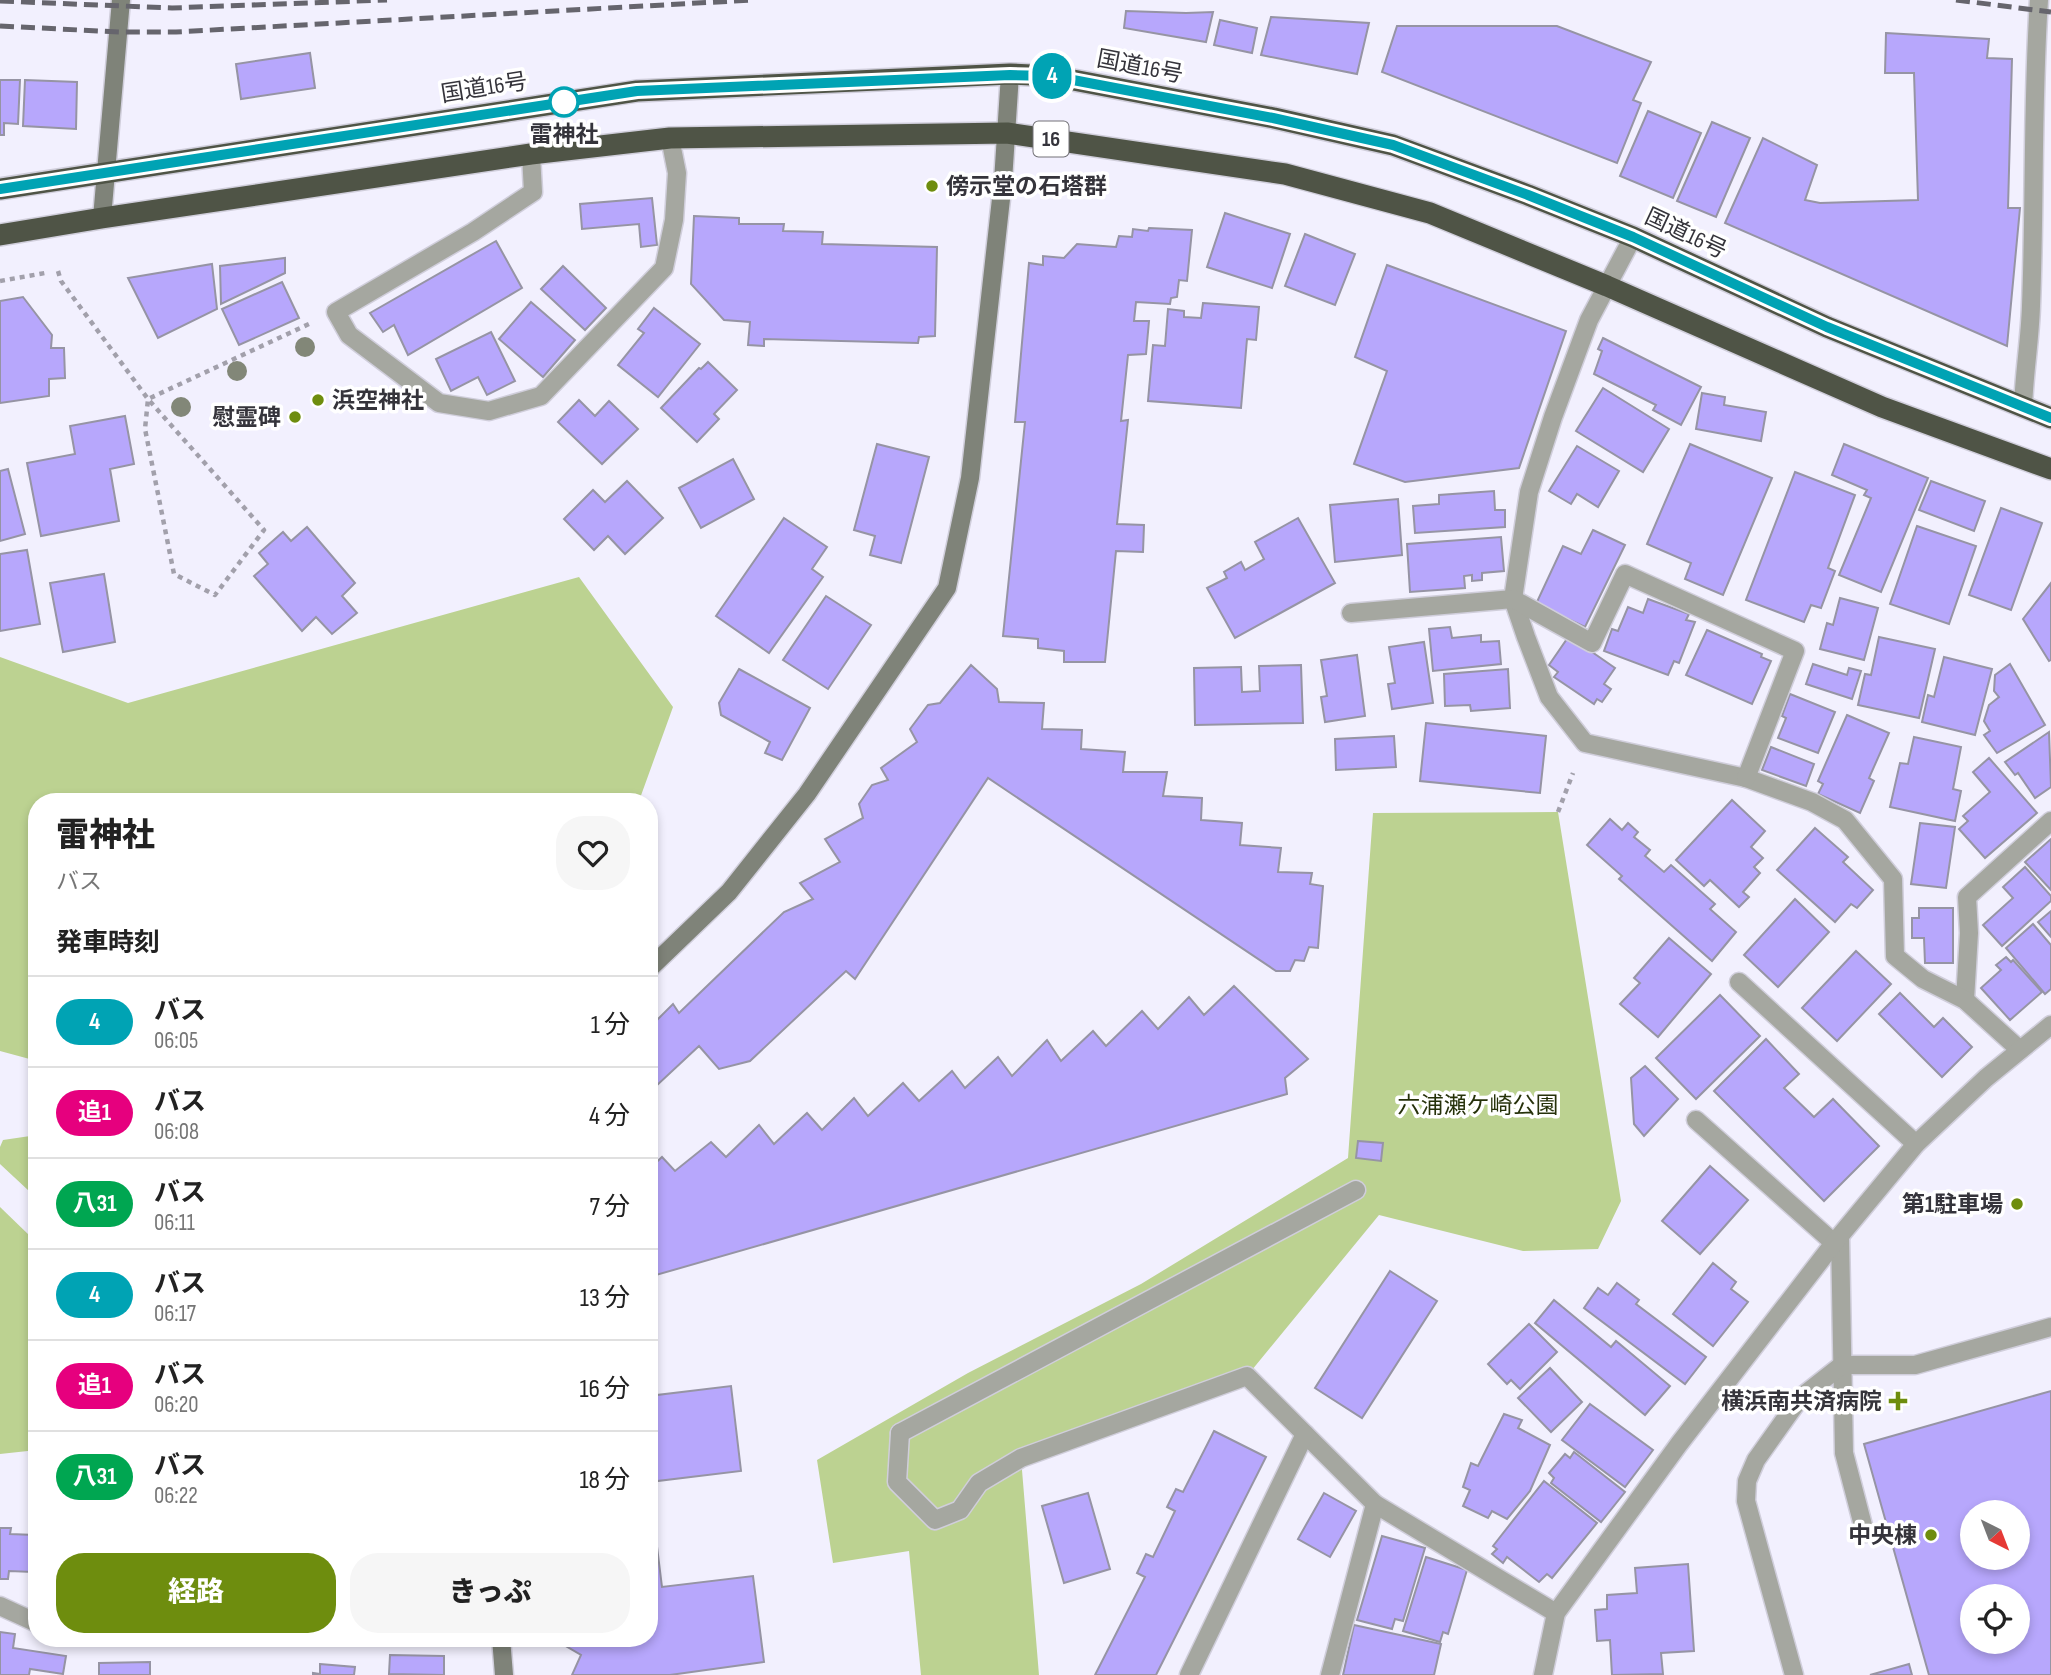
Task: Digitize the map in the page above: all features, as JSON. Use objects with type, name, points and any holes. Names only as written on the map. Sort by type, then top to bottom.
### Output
[{"type":"highway","name":"国道16号","points":[[0,189],[637,91],[1010,75],[1052,76],[1273,118],[1393,145],[1633,237],[1827,327],[2051,418]]},
{"type":"highway","name":"16","points":[[0,235],[531,154],[670,138],[1007,133],[1285,174],[1430,213],[1607,286],[1882,407],[2051,469]]},
{"type":"street","points":[[102,218],[121,0]]},
{"type":"street","points":[[2023,408],[2031,310],[2039,0]]},
{"type":"street","points":[[658,960],[729,892],[807,794],[947,588],[970,478],[1007,133],[1010,75]]},
{"type":"street","points":[[531,154],[533,192],[473,232],[336,312],[349,335],[439,403],[489,411],[541,396],[664,268],[674,220],[677,173],[670,138]]},
{"type":"street","points":[[1633,237],[1589,320],[1529,492],[1513,599],[1549,697],[1585,743],[1746,778],[1812,802],[1845,820],[1893,879],[1895,956],[1923,979],[1965,1000],[2020,1050]]},
{"type":"street","points":[[1351,613],[1513,599],[1591,643],[1625,574],[1794,651],[1746,778]]},
{"type":"street","points":[[1965,1000],[1968,897],[2051,821]]},
{"type":"street","points":[[1739,982],[1916,1144]]},
{"type":"street","points":[[1544,1675],[1556,1613],[1679,1444],[1837,1240],[1916,1144],[1986,1078],[2051,1025]]},
{"type":"street","points":[[1696,1120],[1837,1240],[1844,1452],[1865,1533]]},
{"type":"street","points":[[1356,1189],[900,1433],[897,1482],[935,1520],[960,1510],[979,1483],[1020,1458],[1247,1376],[1375,1504],[1556,1613]]},
{"type":"street","points":[[1794,1675],[1746,1501],[1746,1481],[1756,1460],[1800,1398],[1842,1365],[1915,1365],[2051,1327]]},
{"type":"street","points":[[1189,1675],[1305,1434]]},
{"type":"street","points":[[1330,1675],[1375,1504]]},
{"type":"street","points":[[0,1606],[28,1619]]},
{"type":"street","points":[[502,1647],[504,1675]]},
{"type":"path","points":[[58,271],[61,281],[148,399],[264,530],[215,594],[174,575],[145,429],[148,399]]},
{"type":"path","points":[[0,281],[45,273]]},
{"type":"path","points":[[148,399],[336,312]]},
{"type":"path","points":[[1558,812],[1585,743]]},
{"type":"green space","points":[[579,577],[673,707],[642,793],[28,793],[28,1059],[0,1051],[0,657],[128,703]]},
{"type":"green space","name":"六浦瀬ケ崎公園","points":[[1558,812],[1621,1201],[1598,1249],[1523,1251],[1379,1215],[1247,1376],[1021,1458],[1039,1675],[921,1675],[909,1551],[833,1563],[817,1460],[968,1373],[1141,1284],[1348,1158],[1373,813]]},
{"type":"green space","points":[[28,1136],[28,1190],[0,1164],[0,1147],[3,1140]]},
{"type":"green space","points":[[0,1207],[28,1234],[28,1451],[0,1454]]},
{"type":"building","points":[[1126,11],[1213,12],[1206,42],[1124,28]]},
{"type":"building","points":[[1271,17],[1369,23],[1357,74],[1261,55]]},
{"type":"building","points":[[1220,20],[1257,28],[1252,53],[1214,45]]},
{"type":"building","points":[[1397,26],[1557,26],[1651,62],[1633,100],[1641,103],[1617,163],[1382,72]]},
{"type":"building","points":[[1886,33],[1989,39],[1987,58],[2012,59],[2008,208],[2020,208],[2007,346],[1725,223],[1763,138],[1817,165],[1805,200],[1820,203],[1918,200],[1914,73],[1885,73]]},
{"type":"building","points":[[310,53],[315,88],[241,99],[236,64]]},
{"type":"building","points":[[0,80],[20,80],[18,124],[4,123],[4,135],[0,135]]},
{"type":"building","points":[[25,80],[77,82],[76,129],[23,126]]},
{"type":"building","points":[[1648,111],[1701,133],[1673,198],[1620,176]]},
{"type":"building","points":[[1712,122],[1750,138],[1716,217],[1677,201]]},
{"type":"building","points":[[652,198],[657,245],[641,247],[639,224],[582,229],[580,204]]},
{"type":"building","points":[[1225,213],[1290,234],[1272,288],[1207,267]]},
{"type":"building","points":[[694,216],[739,218],[739,224],[784,224],[783,231],[823,232],[822,244],[937,247],[935,336],[919,337],[918,343],[764,339],[764,346],[748,345],[750,322],[724,320],[691,284]]},
{"type":"building","points":[[1149,228],[1192,230],[1187,281],[1179,280],[1177,297],[1171,298],[1170,304],[1136,302],[1134,321],[1149,321],[1146,354],[1128,355],[1121,421],[1128,420],[1117,524],[1144,525],[1143,552],[1116,551],[1105,662],[1064,662],[1064,651],[1038,648],[1038,639],[1003,636],[1025,422],[1015,422],[1029,263],[1043,265],[1043,256],[1064,258],[1077,244],[1116,247],[1119,236],[1132,237],[1133,229],[1148,231]]},
{"type":"building","points":[[1305,234],[1355,254],[1335,305],[1285,286]]},
{"type":"building","points":[[496,241],[522,288],[408,355],[394,325],[383,332],[370,313]]},
{"type":"building","points":[[285,258],[285,273],[221,304],[220,266]]},
{"type":"building","points":[[212,264],[217,309],[158,338],[128,278]]},
{"type":"building","points":[[1387,265],[1566,331],[1519,468],[1405,482],[1354,464],[1387,371],[1355,357]]},
{"type":"building","points":[[563,266],[606,308],[585,330],[541,289]]},
{"type":"building","points":[[282,282],[299,318],[239,345],[222,309]]},
{"type":"building","points":[[23,297],[52,335],[51,348],[64,348],[65,378],[49,379],[49,396],[0,403],[0,301]]},
{"type":"building","points":[[531,302],[575,340],[543,377],[499,339]]},
{"type":"building","points":[[1203,303],[1259,307],[1256,340],[1247,339],[1241,408],[1148,401],[1153,345],[1165,346],[1168,309],[1184,311],[1184,317],[1201,318]]},
{"type":"building","points":[[654,308],[700,344],[658,397],[618,365],[644,333],[638,329]]},
{"type":"building","points":[[491,332],[515,381],[487,395],[478,377],[451,391],[436,359]]},
{"type":"building","points":[[1603,338],[1701,387],[1681,425],[1653,410],[1656,405],[1594,374],[1602,351],[1598,349]]},
{"type":"building","points":[[708,362],[737,390],[714,414],[719,419],[697,442],[661,408]]},
{"type":"building","points":[[1603,388],[1669,429],[1643,472],[1576,431]]},
{"type":"building","points":[[1702,393],[1725,397],[1724,405],[1766,412],[1761,441],[1696,429]]},
{"type":"building","points":[[579,400],[595,416],[609,401],[638,429],[602,464],[558,422]]},
{"type":"building","points":[[125,416],[134,464],[110,469],[119,521],[41,536],[27,463],[75,454],[70,426]]},
{"type":"building","points":[[877,444],[929,457],[901,563],[870,555],[875,536],[854,530]]},
{"type":"building","points":[[1690,444],[1772,478],[1723,595],[1685,579],[1691,563],[1647,544]]},
{"type":"building","points":[[1844,444],[1928,478],[1881,592],[1839,575],[1871,498],[1864,495],[1867,490],[1832,475]]},
{"type":"building","points":[[1577,446],[1619,471],[1598,507],[1577,494],[1571,504],[1549,491]]},
{"type":"building","points":[[733,459],[754,499],[701,528],[679,488]]},
{"type":"building","points":[[8,469],[25,534],[0,541],[0,471]]},
{"type":"building","points":[[1795,472],[1855,495],[1828,568],[1835,571],[1821,608],[1811,605],[1804,622],[1746,600]]},
{"type":"building","points":[[627,481],[663,518],[625,554],[608,536],[594,550],[564,519],[593,490],[605,502]]},
{"type":"building","points":[[1931,481],[1985,501],[1974,531],[1919,510]]},
{"type":"building","points":[[1494,491],[1495,510],[1505,510],[1505,527],[1415,533],[1413,506],[1439,504],[1439,495]]},
{"type":"building","points":[[1398,499],[1402,555],[1335,562],[1330,505]]},
{"type":"building","points":[[2001,508],[2042,523],[2011,610],[1969,595]]},
{"type":"building","points":[[784,518],[827,547],[812,569],[823,577],[769,653],[716,616]]},
{"type":"building","points":[[1298,518],[1335,583],[1235,638],[1207,588],[1227,578],[1224,572],[1241,562],[1245,570],[1264,559],[1255,542]]},
{"type":"building","points":[[1917,526],[1976,546],[1949,624],[1890,604]]},
{"type":"building","points":[[307,527],[355,583],[342,596],[357,613],[332,634],[316,617],[302,631],[254,576],[268,564],[259,553],[283,532],[291,541]]},
{"type":"building","points":[[1593,530],[1625,545],[1585,627],[1536,604],[1563,546],[1581,554]]},
{"type":"building","points":[[1501,537],[1504,571],[1482,573],[1482,580],[1472,581],[1472,575],[1464,576],[1465,588],[1410,592],[1407,544]]},
{"type":"building","points":[[27,550],[40,624],[0,631],[0,554]]},
{"type":"building","points":[[104,574],[115,642],[63,652],[50,583]]},
{"type":"building","points":[[2051,583],[2051,660],[2049,661],[2023,619]]},
{"type":"building","points":[[826,596],[871,625],[828,689],[783,660]]},
{"type":"building","points":[[1840,598],[1878,608],[1864,660],[1820,649],[1827,623],[1833,625]]},
{"type":"building","points":[[1648,599],[1689,614],[1686,620],[1695,622],[1679,663],[1674,661],[1668,675],[1604,651],[1612,629],[1618,631],[1628,607],[1643,613]]},
{"type":"building","points":[[1450,627],[1452,638],[1481,635],[1481,642],[1499,641],[1501,664],[1433,671],[1429,629]]},
{"type":"building","points":[[1707,630],[1762,654],[1761,657],[1771,661],[1752,704],[1686,675]]},
{"type":"building","points":[[1569,636],[1615,668],[1604,684],[1611,689],[1602,702],[1597,699],[1594,704],[1554,677],[1558,672],[1549,665]]},
{"type":"building","points":[[1879,637],[1935,649],[1919,718],[1858,705],[1865,674],[1871,675]]},
{"type":"building","points":[[1424,642],[1433,703],[1392,709],[1388,684],[1395,683],[1389,647]]},
{"type":"building","points":[[1357,655],[1365,716],[1325,722],[1321,697],[1327,696],[1321,660]]},
{"type":"building","points":[[1944,657],[1992,669],[1975,735],[1922,722],[1928,695],[1934,697]]},
{"type":"building","points":[[1813,664],[1847,675],[1849,668],[1861,671],[1852,699],[1806,684]]},
{"type":"building","points":[[2010,664],[2045,725],[1997,753],[1984,735],[1990,731],[1984,721],[1989,705],[1999,697],[1994,691],[1995,675]]},
{"type":"building","points":[[971,665],[997,689],[999,702],[1044,703],[1042,729],[1082,730],[1081,749],[1125,752],[1123,772],[1167,772],[1163,796],[1202,798],[1201,820],[1242,823],[1240,845],[1281,848],[1278,872],[1312,873],[1310,884],[1323,886],[1318,948],[1309,947],[1304,961],[1295,960],[1290,971],[1276,971],[988,778],[855,979],[846,971],[750,1061],[719,1069],[699,1046],[658,1084],[658,1019],[673,1004],[679,1013],[784,912],[813,899],[800,883],[840,862],[825,839],[863,818],[859,804],[872,785],[888,780],[881,768],[917,742],[910,729],[928,705],[940,703]]},
{"type":"building","points":[[1301,665],[1303,723],[1195,725],[1194,668],[1241,667],[1242,692],[1260,691],[1259,666]]},
{"type":"building","points":[[739,669],[810,708],[782,760],[765,753],[770,742],[721,715],[719,703]]},
{"type":"building","points":[[1508,669],[1510,708],[1471,711],[1470,705],[1445,706],[1444,674]]},
{"type":"building","points":[[1790,694],[1835,712],[1818,753],[1778,738],[1786,718],[1782,716]]},
{"type":"building","points":[[1847,715],[1889,733],[1869,778],[1874,781],[1860,813],[1818,794],[1823,784],[1818,781]]},
{"type":"building","points":[[1426,723],[1546,736],[1540,793],[1420,781]]},
{"type":"building","points":[[2049,732],[2051,787],[2035,798],[2018,773],[2015,775],[2005,762]]},
{"type":"building","points":[[1394,736],[1396,767],[1336,770],[1335,739]]},
{"type":"building","points":[[1914,737],[1961,747],[1953,789],[1961,791],[1955,821],[1890,807],[1900,763],[1908,764]]},
{"type":"building","points":[[1771,747],[1814,764],[1806,786],[1762,770]]},
{"type":"building","points":[[1989,758],[2037,813],[1985,858],[1959,829],[1968,821],[1963,816],[1990,792],[1973,772]]},
{"type":"building","points":[[1732,800],[1765,831],[1751,847],[1763,858],[1754,867],[1760,873],[1743,892],[1749,897],[1739,907],[1710,880],[1704,886],[1676,860]]},
{"type":"building","points":[[1610,819],[1622,830],[1628,823],[1638,832],[1634,837],[1650,850],[1645,856],[1664,872],[1671,865],[1715,904],[1710,909],[1736,932],[1712,961],[1619,879],[1622,876],[1587,845]]},
{"type":"building","points":[[1920,823],[1955,827],[1946,888],[1911,884]]},
{"type":"building","points":[[1815,828],[1848,857],[1843,862],[1873,890],[1857,908],[1851,904],[1835,922],[1777,870]]},
{"type":"building","points":[[2051,839],[2051,890],[2025,862]]},
{"type":"building","points":[[2025,867],[2051,896],[2051,901],[2002,946],[1983,925],[2013,898],[2003,887]]},
{"type":"building","points":[[1795,899],[1829,932],[1778,987],[1744,955]]},
{"type":"building","points":[[1919,908],[1953,908],[1953,963],[1925,963],[1924,938],[1912,938],[1912,918],[1919,918]]},
{"type":"building","points":[[2051,911],[2051,937],[2038,922]]},
{"type":"building","points":[[2033,924],[2051,945],[2051,989],[2045,994],[2006,948]]},
{"type":"building","points":[[1669,938],[1711,974],[1658,1037],[1620,1004],[1640,983],[1634,978]]},
{"type":"building","points":[[1856,951],[1891,984],[1837,1041],[1802,1008]]},
{"type":"building","points":[[2006,957],[2011,962],[2013,960],[2042,992],[2010,1020],[1981,988],[2001,970],[1996,965]]},
{"type":"building","points":[[1234,986],[1308,1059],[1285,1078],[1287,1094],[658,1274],[658,1161],[662,1157],[675,1171],[711,1142],[726,1157],[759,1125],[774,1144],[807,1113],[822,1130],[854,1098],[868,1116],[903,1083],[919,1101],[952,1071],[965,1088],[998,1057],[1012,1076],[1047,1040],[1061,1061],[1093,1031],[1106,1046],[1142,1011],[1158,1029],[1189,997],[1204,1015]]},
{"type":"building","points":[[1900,993],[1934,1027],[1943,1018],[1972,1047],[1942,1077],[1879,1014]]},
{"type":"building","points":[[1720,995],[1760,1036],[1696,1099],[1656,1058]]},
{"type":"building","points":[[1766,1039],[1799,1074],[1784,1088],[1814,1117],[1833,1099],[1879,1146],[1824,1201],[1714,1091]]},
{"type":"building","points":[[1645,1066],[1678,1099],[1644,1136],[1634,1124],[1631,1078]]},
{"type":"building","points":[[1358,1141],[1383,1143],[1381,1161],[1356,1158]]},
{"type":"building","points":[[1710,1166],[1748,1200],[1700,1254],[1662,1221]]},
{"type":"building","points":[[1713,1263],[1736,1282],[1731,1289],[1748,1302],[1713,1346],[1673,1314]]},
{"type":"building","points":[[1390,1271],[1437,1301],[1362,1418],[1315,1388]]},
{"type":"building","points":[[1617,1283],[1639,1300],[1636,1304],[1706,1357],[1685,1384],[1584,1308],[1598,1288],[1608,1295]]},
{"type":"building","points":[[1554,1300],[1611,1347],[1616,1341],[1670,1386],[1645,1415],[1535,1323]]},
{"type":"building","points":[[1529,1324],[1557,1352],[1520,1389],[1511,1380],[1507,1384],[1488,1364]]},
{"type":"building","points":[[1550,1368],[1582,1402],[1551,1432],[1518,1398]]},
{"type":"building","points":[[731,1386],[741,1471],[658,1481],[658,1395]]},
{"type":"building","name":"中央棟","points":[[2051,1391],[2051,1675],[1929,1675],[1864,1444]]},
{"type":"building","points":[[1590,1404],[1653,1450],[1625,1487],[1562,1440]]},
{"type":"building","points":[[1504,1414],[1522,1420],[1518,1428],[1550,1445],[1530,1491],[1507,1519],[1492,1511],[1488,1518],[1463,1506],[1470,1490],[1463,1487],[1471,1463],[1478,1466]]},
{"type":"building","points":[[1214,1431],[1266,1457],[1156,1675],[1095,1675],[1145,1577],[1137,1573],[1146,1554],[1153,1557],[1175,1511],[1167,1507],[1176,1489],[1183,1492]]},
{"type":"building","points":[[1574,1452],[1625,1492],[1601,1522],[1551,1483],[1554,1478],[1549,1473],[1565,1454],[1570,1458]]},
{"type":"building","points":[[1544,1481],[1597,1523],[1552,1578],[1547,1574],[1539,1582],[1507,1557],[1503,1563],[1492,1554],[1497,1549],[1493,1546]]},
{"type":"building","points":[[1088,1493],[1110,1569],[1064,1583],[1042,1506]]},
{"type":"building","points":[[1324,1493],[1356,1511],[1330,1557],[1298,1539]]},
{"type":"building","points":[[0,1528],[11,1528],[10,1534],[28,1535],[28,1572],[9,1571],[8,1579],[0,1579]]},
{"type":"building","points":[[1382,1536],[1425,1548],[1403,1621],[1395,1619],[1392,1629],[1357,1620]]},
{"type":"building","points":[[658,1555],[662,1587],[753,1576],[764,1662],[670,1675],[572,1675],[581,1655],[567,1647],[658,1647]]},
{"type":"building","points":[[1426,1557],[1467,1570],[1448,1634],[1443,1632],[1440,1642],[1403,1631]]},
{"type":"building","points":[[1688,1564],[1694,1651],[1661,1653],[1663,1674],[1612,1675],[1610,1640],[1597,1641],[1595,1610],[1607,1609],[1607,1595],[1637,1593],[1635,1568]]},
{"type":"building","points":[[1354,1625],[1441,1644],[1434,1675],[1343,1675]]},
{"type":"building","points":[[0,1632],[15,1634],[13,1648],[66,1656],[63,1674],[30,1669],[29,1675],[0,1675]]},
{"type":"building","points":[[390,1655],[444,1656],[444,1675],[389,1674]]},
{"type":"building","points":[[150,1662],[150,1675],[99,1675],[99,1663]]},
{"type":"building","points":[[320,1664],[355,1667],[354,1675],[313,1675],[320,1674]]},
{"type":"building","points":[[1909,1664],[1912,1675],[1870,1675]]},
{"type":"railway","points":[[0,1],[172,8],[387,0]]},
{"type":"railway","points":[[0,26],[176,32],[752,0]]},
{"type":"railway","points":[[1956,0],[2051,12]]},
{"type":"bus line","name":"4","points":[[0,189],[637,91],[1010,75],[1052,76],[1273,118],[1393,145],[1633,237],[1827,327],[2051,418]]},
{"type":"place","name":"雷神社","points":[[564,102]]},
{"type":"place","name":"傍示堂の石塔群","points":[[932,186]]},
{"type":"place","name":"浜空神社","points":[[318,400]]},
{"type":"place","name":"慰霊碑","points":[[295,417]]},
{"type":"place","name":"第1駐車場","points":[[2017,1204]]},
{"type":"place","name":"横浜南共済病院","points":[[1898,1401]]},
{"type":"place","name":"中央棟","points":[[1931,1535]]}]
